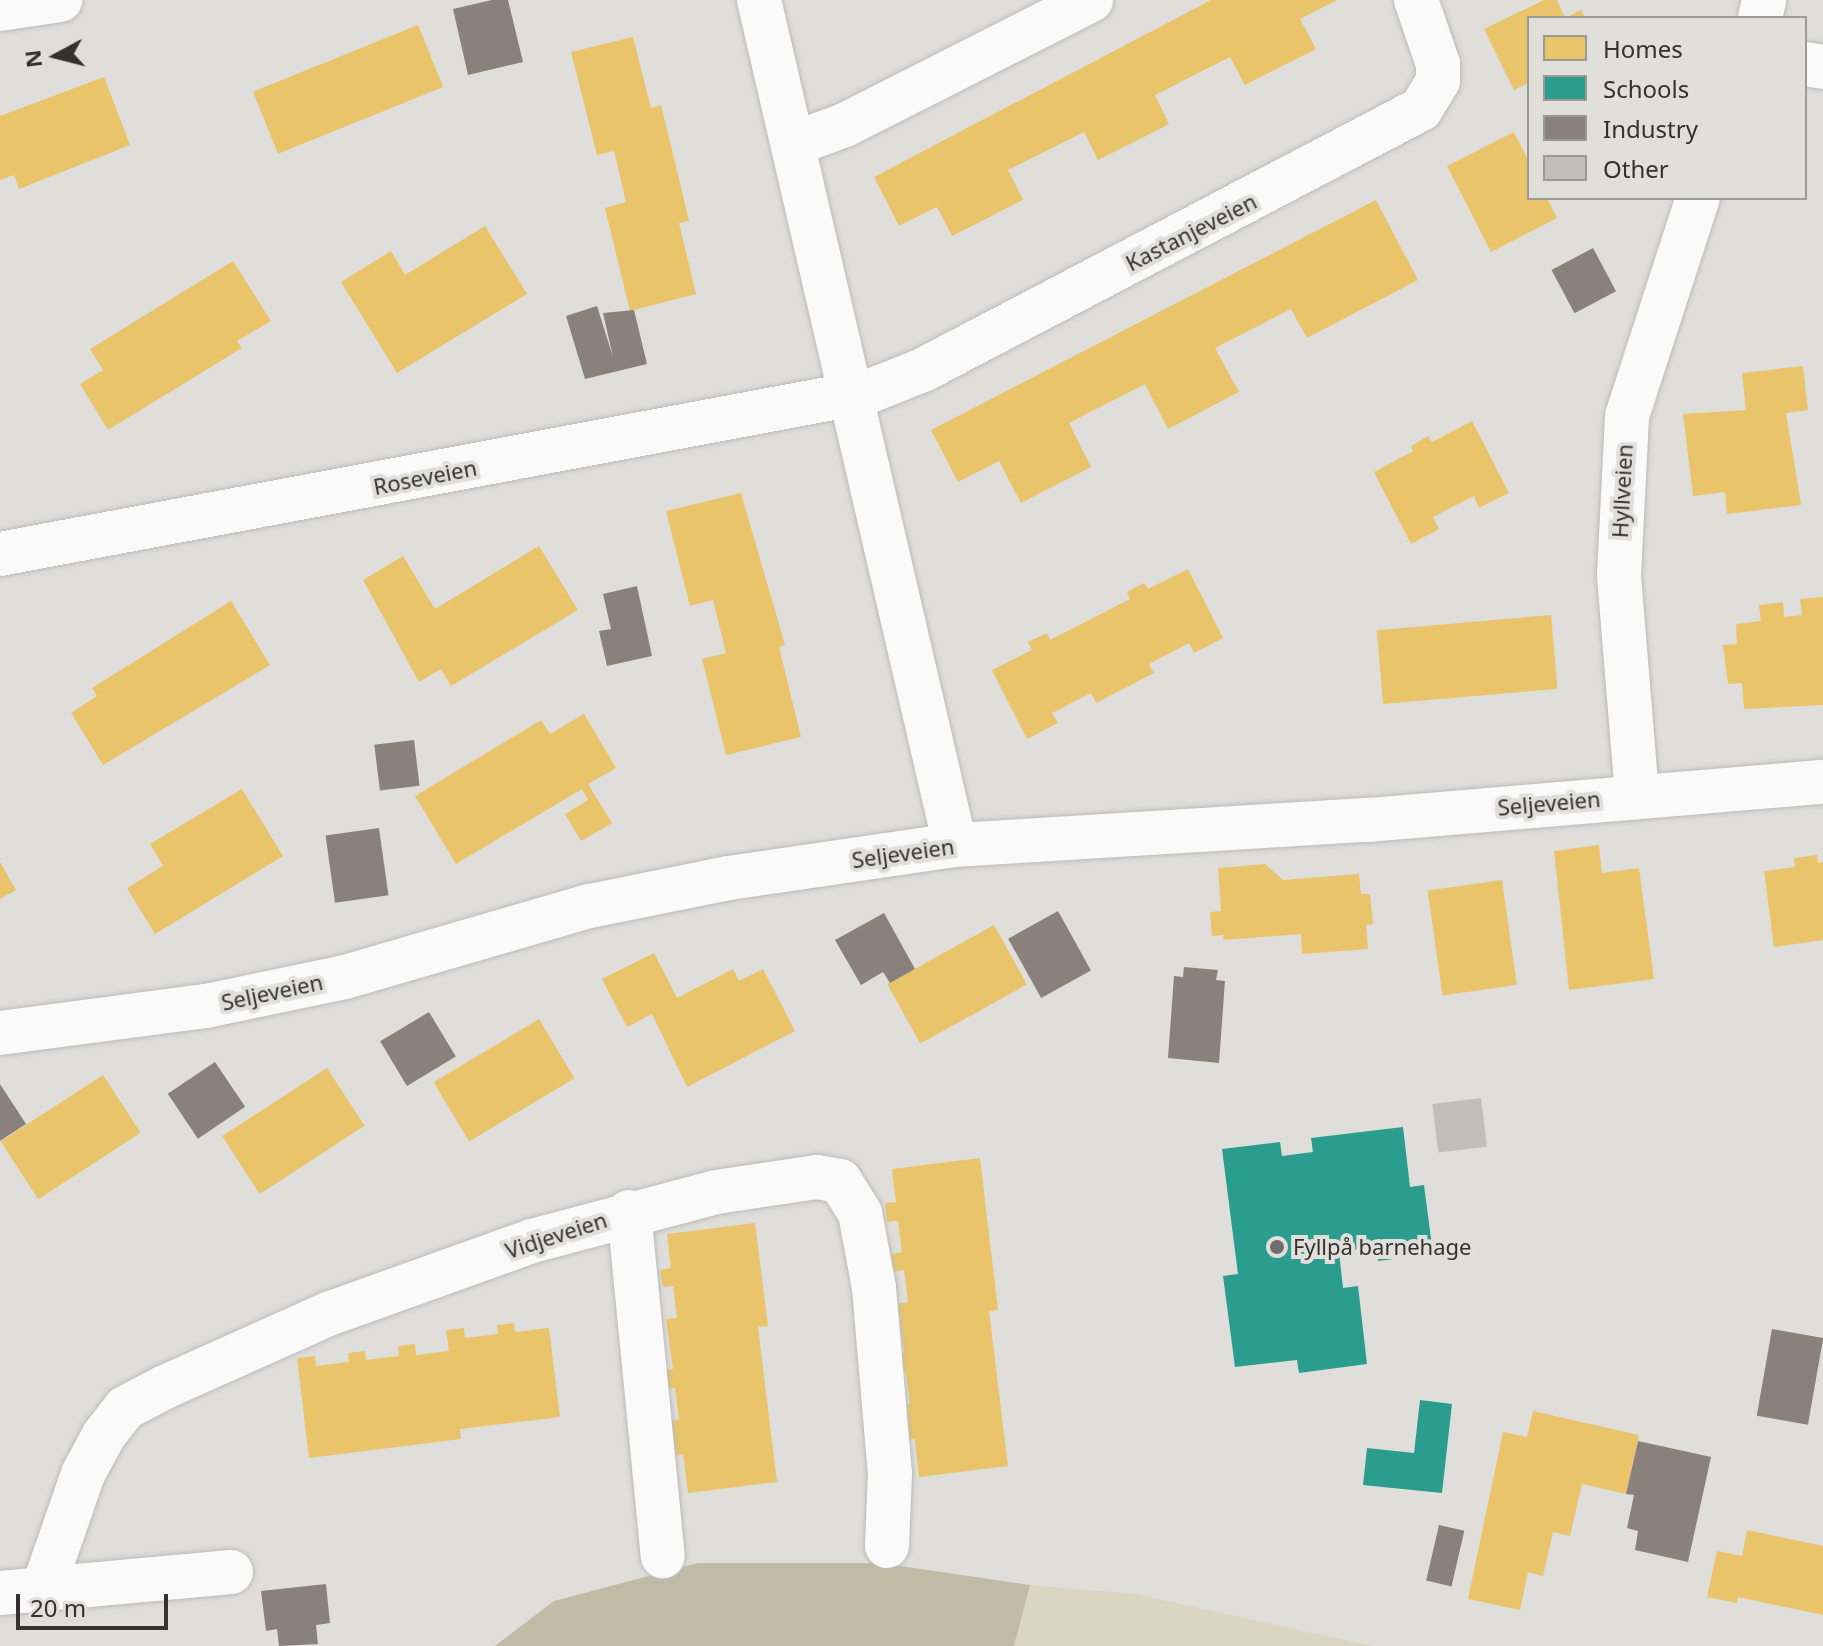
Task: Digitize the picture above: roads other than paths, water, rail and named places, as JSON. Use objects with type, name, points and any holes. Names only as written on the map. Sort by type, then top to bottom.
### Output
[{"type":"street","points":[[0,9],[60,0]]},
{"type":"street","points":[[759,0],[955,845]]},
{"type":"street","points":[[793,144],[845,125],[1091,0]]},
{"type":"street","name":"Kastanjeveien","points":[[850,394],[923,370],[1421,109],[1438,81],[1438,64],[1416,0]]},
{"type":"street","name":"Hyllveien","points":[[1637,795],[1619,575],[1627,416],[1645,351],[1697,200]]},
{"type":"street","name":"Roseveien","points":[[0,554],[850,394]]},
{"type":"street","name":"Seljeveien","points":[[0,1033],[206,1006],[345,977],[590,906],[729,878],[955,845],[1368,820],[1637,795],[1823,782]]},
{"type":"street","name":"Vidjeveien","points":[[43,1589],[83,1474],[125,1408],[328,1314],[629,1212],[817,1177],[840,1181],[850,1191],[860,1213],[874,1288],[890,1473],[887,1546]]},
{"type":"street","points":[[629,1212],[663,1556]]},
{"type":"street","points":[[0,1593],[231,1572]]},
{"type":"place","name":"Fyllpå barnehage","points":[[1277,1247]]}]
